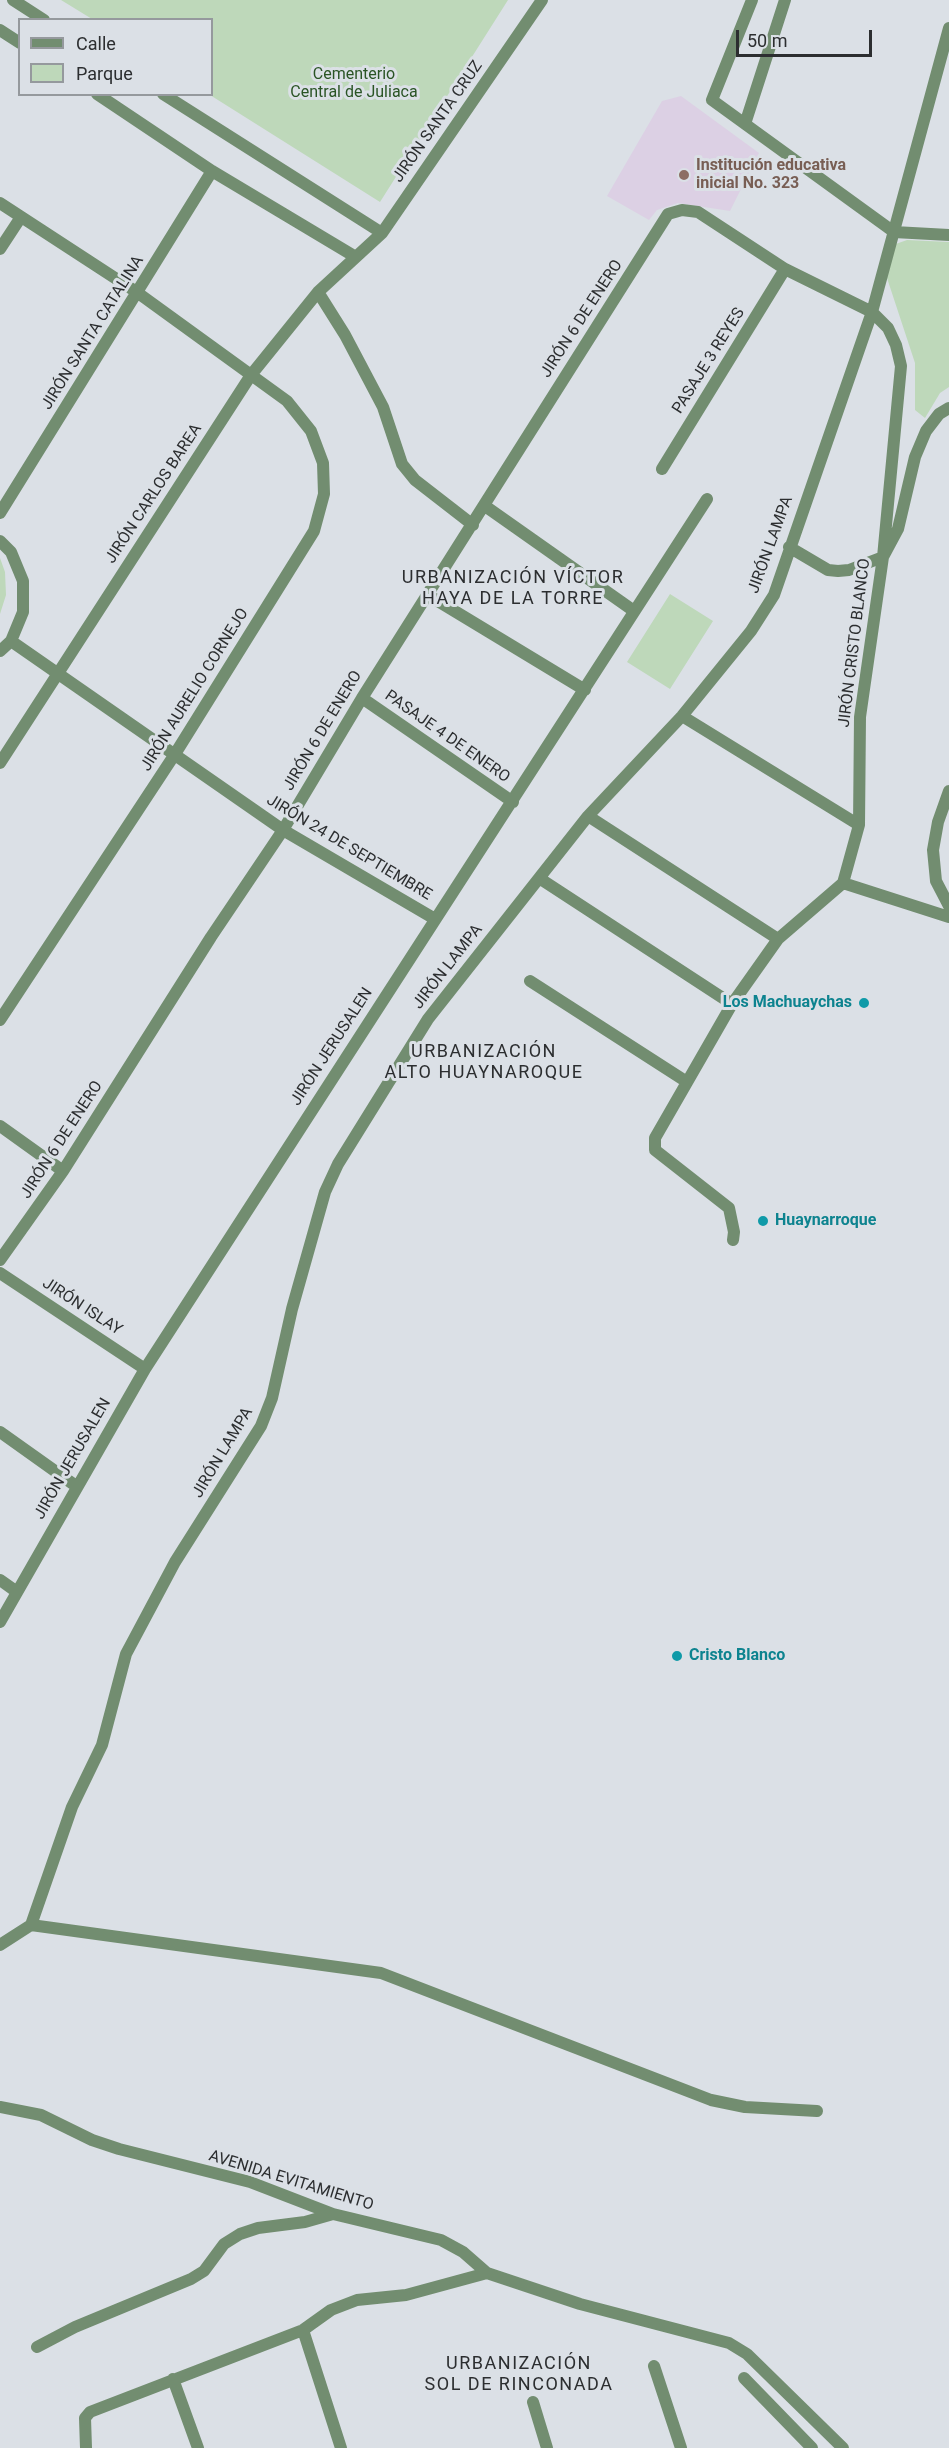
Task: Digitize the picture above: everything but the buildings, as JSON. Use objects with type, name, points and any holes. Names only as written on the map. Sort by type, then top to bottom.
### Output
[{"type":"street","points":[[13,0],[41,18]]},
{"type":"street","name":"JIRÓN SANTA CRUZ","points":[[354,256],[382,233],[543,0]]},
{"type":"street","points":[[752,0],[712,100],[894,232],[949,235]]},
{"type":"street","points":[[746,124],[785,0]]},
{"type":"street","name":"JIRÓN LAMPA","points":[[31,1925],[72,1807],[102,1746],[126,1654],[176,1562],[261,1426],[272,1398],[292,1309],[325,1192],[338,1164],[428,1018],[588,816],[682,716],[751,631],[774,595],[872,312],[949,28]]},
{"type":"street","points":[[0,30],[18,42]]},
{"type":"street","points":[[100,96],[212,171],[354,256]]},
{"type":"street","points":[[166,96],[382,233]]},
{"type":"street","name":"JIRÓN SANTA CATALINA","points":[[0,513],[212,171]]},
{"type":"street","name":"JIRÓN AURELIO CORNEJO","points":[[0,203],[138,293],[287,401],[311,431],[323,463],[324,494],[314,531],[176,754],[0,1020]]},
{"type":"street","name":"JIRÓN 6 DE ENERO","points":[[0,1260],[63,1171],[211,937],[283,830],[362,698],[668,214],[682,210],[698,212],[785,269]]},
{"type":"street","points":[[0,249],[21,217]]},
{"type":"street","name":"JIRÓN CARLOS BAREA","points":[[0,763],[251,375],[318,292],[354,256]]},
{"type":"street","points":[[785,269],[872,312]]},
{"type":"street","name":"PASAJE 3 REYES","points":[[662,469],[785,269]]},
{"type":"street","points":[[318,292],[345,335],[383,407],[402,464],[415,480],[473,525]]},
{"type":"street","name":"JIRÓN CRISTO BLANCO","points":[[843,883],[859,825],[860,717],[883,557],[901,366],[896,345],[888,328],[872,312]]},
{"type":"street","points":[[789,547],[828,570],[849,570],[883,557],[898,529],[915,457],[926,431],[939,414],[949,408]]},
{"type":"street","name":"JIRÓN JERUSALEN","points":[[0,1622],[145,1369],[707,499]]},
{"type":"street","points":[[485,506],[634,611]]},
{"type":"street","points":[[0,541],[11,552],[23,581],[23,612],[10,641],[0,651]]},
{"type":"street","points":[[428,595],[585,690]]},
{"type":"street","name":"JIRÓN 24 DE SEPTIEMBRE","points":[[10,641],[283,830],[435,919]]},
{"type":"street","name":"PASAJE 4 DE ENERO","points":[[362,698],[513,802]]},
{"type":"street","points":[[682,716],[859,825]]},
{"type":"street","points":[[949,791],[938,822],[933,850],[936,881],[949,906]]},
{"type":"street","points":[[588,816],[778,939]]},
{"type":"street","points":[[539,878],[732,1004]]},
{"type":"street","points":[[733,1240],[734,1232],[729,1208],[655,1150],[655,1138],[732,1004],[778,939],[843,883],[949,917]]},
{"type":"street","points":[[530,981],[687,1082]]},
{"type":"street","points":[[0,1126],[63,1171]]},
{"type":"street","name":"JIRÓN ISLAY","points":[[0,1273],[145,1369]]},
{"type":"street","points":[[0,1432],[76,1486]]},
{"type":"street","points":[[0,1580],[17,1592]]},
{"type":"street","points":[[0,1945],[31,1925],[381,1973],[711,2100],[745,2107],[817,2111]]},
{"type":"street","name":"AVENIDA EVITAMIENTO","points":[[0,2107],[41,2115],[92,2140],[119,2149],[250,2182],[333,2214],[441,2240],[463,2252],[487,2273],[580,2304],[729,2343],[747,2354],[843,2448]]},
{"type":"street","points":[[37,2347],[75,2327],[191,2279],[204,2271],[224,2244],[240,2234],[258,2228],[305,2222],[333,2214]]},
{"type":"street","points":[[86,2448],[85,2418],[90,2412],[303,2330],[331,2310],[357,2300],[406,2295],[487,2273]]},
{"type":"street","points":[[303,2330],[341,2448]]},
{"type":"street","points":[[654,2366],[681,2448]]},
{"type":"street","points":[[744,2378],[813,2448]]},
{"type":"street","points":[[172,2379],[198,2448]]},
{"type":"street","points":[[533,2402],[547,2448]]},
{"type":"shaded area","name":"Institución educativa inicial No. 323","points":[[681,96],[759,153],[730,211],[678,203],[657,210],[649,220],[607,196],[662,101]]},
{"type":"green space","name":"Cementerio Central de Juliaca","points":[[61,0],[508,0],[380,202],[212,96],[213,18],[90,18]]},
{"type":"green space","points":[[907,240],[949,242],[949,387],[940,393],[925,418],[915,410],[915,363],[887,278],[893,245]]},
{"type":"green space","points":[[0,558],[5,572],[6,595],[0,614]]},
{"type":"green space","points":[[670,594],[713,621],[670,689],[627,662]]},
{"type":"place","name":"Institución educativa inicial No. 323","points":[[684,175]]},
{"type":"place","name":"Los Machuaychas","points":[[864,1003]]},
{"type":"place","name":"Huaynarroque","points":[[763,1221]]},
{"type":"place","name":"Cristo Blanco","points":[[677,1656]]},
{"type":"district","name":"URBANIZACIÓN VÍCTOR HAYA DE LA TORRE","points":[[513,588]]},
{"type":"district","name":"URBANIZACIÓN ALTO HUAYNAROQUE","points":[[484,1062]]},
{"type":"district","name":"URBANIZACIÓN SOL DE RINCONADA","points":[[519,2374]]}]
